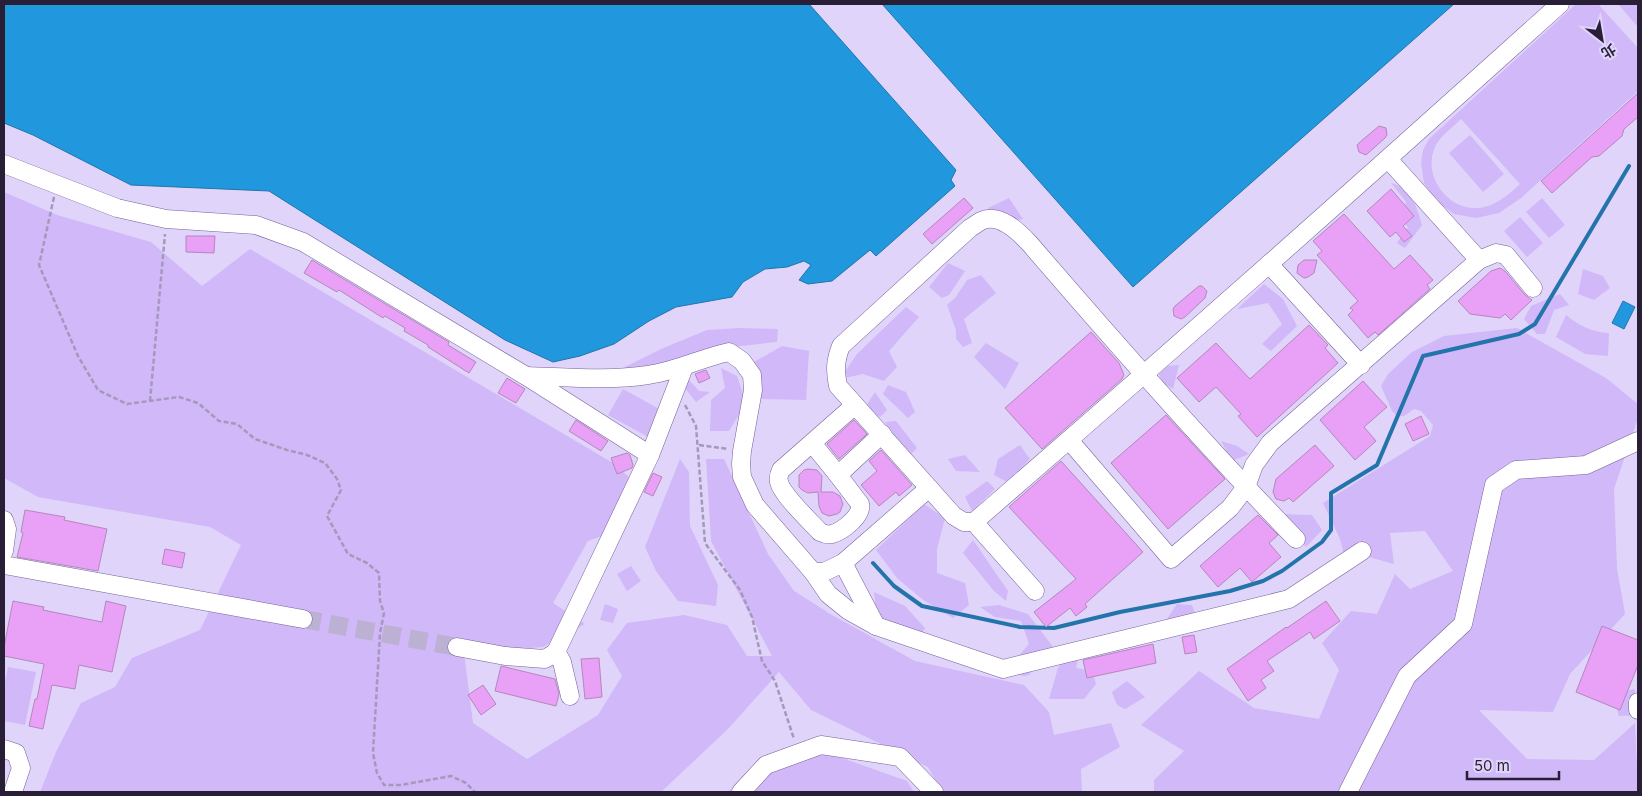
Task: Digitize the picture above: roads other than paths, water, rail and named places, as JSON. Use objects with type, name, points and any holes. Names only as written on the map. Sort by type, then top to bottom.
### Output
[{"type":"lane","points":[[1296,539],[1246,487],[1144,374],[1016,229],[997,220],[982,220],[970,228],[841,346],[836,360],[835,371],[838,386],[954,516],[964,522],[974,522],[1069,440],[1144,374],[1269,264],[1560,4]]},
{"type":"lane","points":[[1388,158],[1479,260]]},
{"type":"lane","points":[[4,164],[118,208],[166,219],[256,225],[303,242],[526,376],[650,455]]},
{"type":"lane","points":[[1069,440],[1171,559],[1230,508],[1246,487],[1254,465],[1270,443],[1479,260],[1496,253],[1506,255],[1532,288]]},
{"type":"lane","points":[[1269,264],[1361,365]]},
{"type":"lane","points":[[526,376],[606,378],[648,375],[684,367],[706,357],[729,352],[742,361],[752,375],[753,390],[742,451],[742,477],[755,505],[814,572],[828,594],[849,611],[876,626],[1003,669],[1290,599],[1362,551]]},
{"type":"lane","points":[[458,647],[505,656],[545,659],[556,652],[650,455],[684,367]]},
{"type":"lane","points":[[812,443],[857,498],[861,508],[858,514],[833,534],[820,532],[783,491],[778,476],[781,470],[855,405]]},
{"type":"lane","points":[[838,474],[882,434]]},
{"type":"lane","points":[[1348,792],[1407,676],[1463,624],[1494,485],[1516,470],[1586,465],[1638,442]]},
{"type":"lane","points":[[814,572],[824,572],[843,563],[929,488]]},
{"type":"lane","points":[[4,520],[8,529],[4,551]]},
{"type":"lane","points":[[974,522],[1035,591]]},
{"type":"lane","points":[[843,563],[876,626]]},
{"type":"lane","points":[[4,565],[303,619]]},
{"type":"lane","points":[[556,652],[562,662],[570,696]]},
{"type":"lane","points":[[1638,702],[1638,710]]},
{"type":"lane","points":[[741,792],[766,765],[822,745],[900,757],[934,792]]},
{"type":"lane","points":[[4,749],[16,753],[21,768],[13,792]]},
{"type":"water","points":[[4,4],[809,4],[956,170],[951,180],[955,186],[876,256],[870,250],[832,281],[808,284],[799,280],[811,265],[804,261],[787,267],[765,269],[743,282],[732,297],[676,307],[649,321],[614,344],[580,356],[553,362],[505,340],[269,191],[131,185],[33,135],[4,123]]},
{"type":"water","points":[[882,4],[1454,4],[1133,287]]},
{"type":"water","points":[[1623,301],[1635,307],[1624,329],[1612,323]]},
{"type":"waterway","points":[[873,563],[894,586],[922,606],[1020,627],[1054,628],[1120,612],[1230,591],[1263,581],[1282,571],[1322,542],[1331,530],[1331,493],[1377,465],[1423,356],[1519,334],[1535,324],[1629,166]]},
{"type":"tunnel","points":[[303,619],[457,647]]}]
